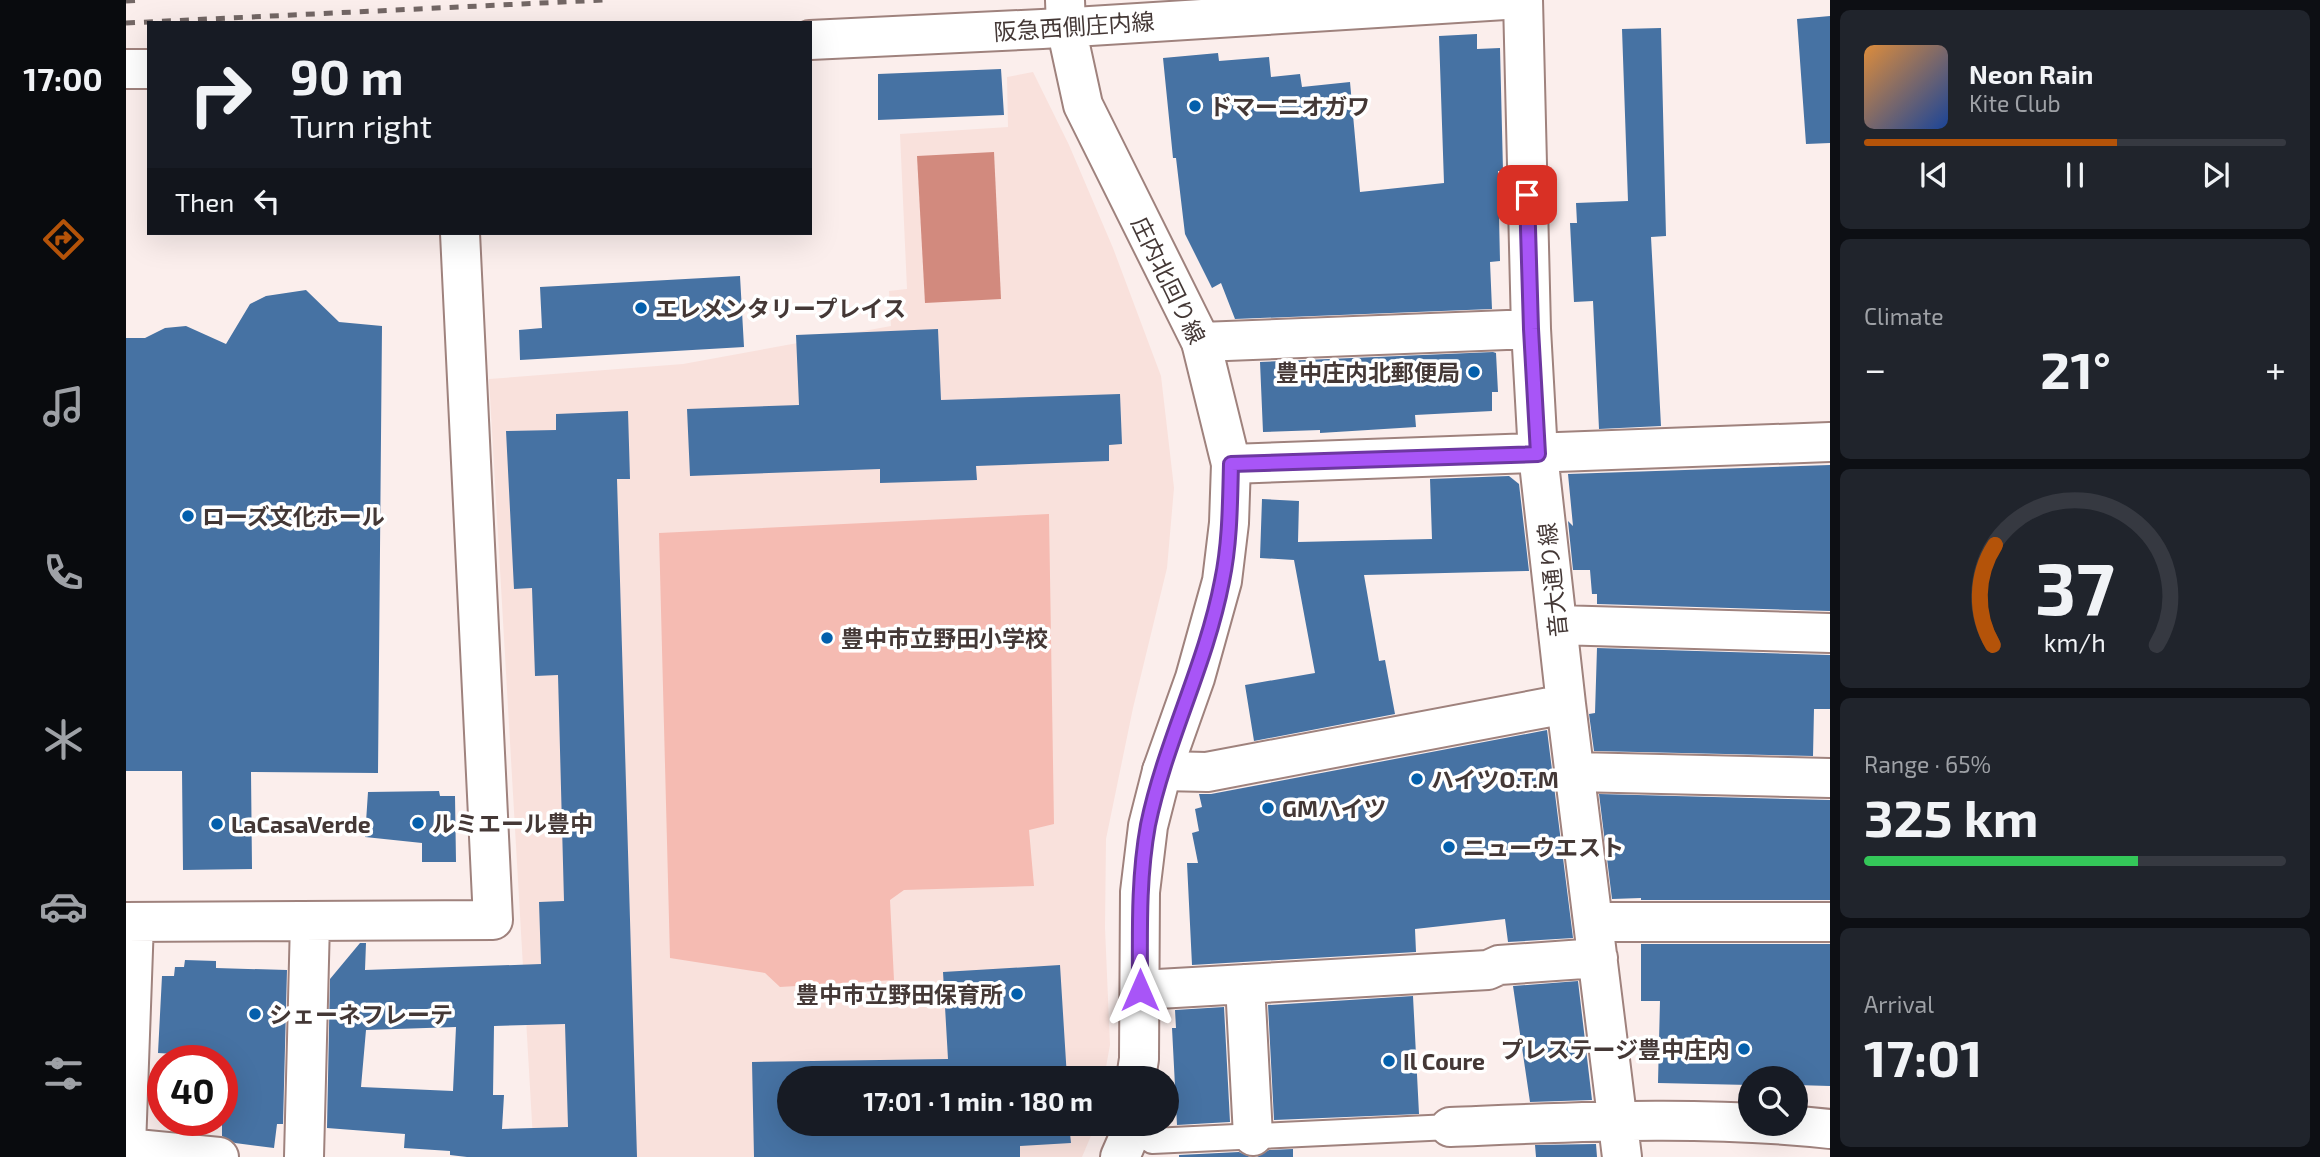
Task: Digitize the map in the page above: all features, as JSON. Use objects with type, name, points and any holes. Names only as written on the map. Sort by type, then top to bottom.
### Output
[{"type":"street","name":"阪急西側庄内線","points":[[812,40],[1066,13],[1506,0]]},
{"type":"street","name":"音大通り線","points":[[1522,0],[1531,329],[1538,454],[1622,1157]]},
{"type":"street","name":"庄内北回り線","points":[[1066,13],[1083,105],[1201,342],[1231,464],[1229,523],[1222,581],[1195,678],[1161,771],[1148,827],[1140,892],[1138,1066]]},
{"type":"street","points":[[126,69],[147,69]]},
{"type":"street","points":[[219,1157],[137,1151],[130,922],[493,920],[460,235]]},
{"type":"street","points":[[1201,342],[1531,329]]},
{"type":"street","points":[[1231,464],[1830,442]]},
{"type":"street","points":[[1557,625],[1830,633]]},
{"type":"street","points":[[1161,771],[1207,772],[1566,704]]},
{"type":"street","points":[[1575,772],[1830,778]]},
{"type":"street","points":[[304,1157],[310,922]]},
{"type":"street","points":[[1140,990],[1488,970],[1596,940],[1830,922]]},
{"type":"street","points":[[1245,984],[1253,1136]]},
{"type":"street","points":[[1450,1128],[1619,1120],[1793,1125],[1830,1129]]},
{"type":"lane","points":[[1134,1140],[1450,1128]]},
{"type":"shaded area","name":"豊中市立野田小学校","points":[[1033,72],[1069,145],[1113,248],[1161,376],[1174,488],[1167,568],[1133,708],[1106,839],[1105,928],[1110,1045],[1106,1066],[777,1066],[777,1136],[1091,1136],[1082,1157],[534,1157],[489,379],[683,364],[891,326],[889,291],[907,289],[900,134],[1008,127],[1007,77]]},
{"type":"shaded area","points":[[994,152],[1001,299],[925,303],[917,156]]},
{"type":"shaded area","points":[[1049,514],[1054,824],[1029,830],[1034,886],[904,890],[890,900],[894,980],[780,987],[765,973],[670,958],[659,533]]},
{"type":"building","points":[[1830,16],[1830,143],[1806,144],[1797,19]]},
{"type":"building","points":[[1661,28],[1666,236],[1651,237],[1661,426],[1599,429],[1593,301],[1574,302],[1570,223],[1577,223],[1576,203],[1628,201],[1622,29]]},
{"type":"building","points":[[1477,34],[1477,49],[1500,48],[1503,171],[1498,171],[1500,261],[1490,262],[1492,309],[1235,319],[1221,283],[1212,288],[1185,234],[1176,158],[1173,158],[1163,58],[1218,53],[1219,61],[1269,57],[1271,77],[1300,74],[1302,87],[1350,82],[1360,192],[1444,183],[1439,36]]},
{"type":"building","points":[[1001,69],[1004,115],[878,120],[878,74]]},
{"type":"building","name":"エレメンタリープレイス","points":[[740,276],[744,347],[520,360],[519,330],[542,328],[540,287]]},
{"type":"building","points":[[306,290],[339,322],[382,326],[378,773],[251,772],[252,869],[183,870],[182,771],[126,771],[126,338],[145,338],[165,328],[186,326],[226,344],[250,304],[266,296]]},
{"type":"building","points":[[938,329],[941,400],[1120,394],[1122,444],[1109,445],[1109,461],[976,466],[977,480],[880,483],[880,469],[690,476],[687,409],[799,405],[796,335]]},
{"type":"building","points":[[1496,353],[1498,392],[1492,392],[1492,411],[1415,415],[1416,427],[1320,433],[1320,430],[1263,432],[1260,362]]},
{"type":"building","points":[[628,411],[630,479],[617,479],[637,1157],[467,1157],[450,1155],[450,1151],[404,1148],[405,1134],[327,1128],[330,979],[360,943],[366,943],[365,970],[541,964],[539,902],[564,901],[558,675],[535,676],[532,588],[514,589],[506,431],[556,430],[556,414]],"holes":[[[565,1024],[568,1127],[502,1129],[504,1095],[493,1095],[494,1026]],[[456,1027],[453,1091],[361,1087],[366,1030]]]},
{"type":"building","points":[[1830,465],[1830,611],[1597,604],[1597,594],[1592,594],[1590,570],[1573,570],[1568,521],[1573,526],[1568,474]]},
{"type":"building","points":[[1509,476],[1519,484],[1529,571],[1364,575],[1379,661],[1385,660],[1395,714],[1254,741],[1245,685],[1315,673],[1294,560],[1260,558],[1262,499],[1299,501],[1298,542],[1432,539],[1430,479]]},
{"type":"building","points":[[1597,648],[1830,655],[1830,709],[1814,709],[1813,756],[1594,751],[1589,714],[1595,713]]},
{"type":"building","points":[[1547,730],[1573,938],[1508,942],[1505,919],[1415,929],[1416,952],[1192,965],[1187,863],[1198,863],[1192,833],[1199,831],[1195,809],[1202,807],[1199,794],[1211,794]]},
{"type":"building","name":"ルミエール豊中","points":[[439,791],[440,796],[455,796],[456,862],[422,862],[422,843],[365,837],[368,792]]},
{"type":"building","points":[[1599,794],[1830,800],[1830,900],[1612,899]]},
{"type":"building","points":[[1641,944],[1830,944],[1830,1086],[1808,1085],[1808,1066],[1738,1066],[1738,1085],[1658,1083],[1660,1001],[1641,1001]]},
{"type":"building","name":"シェーネフレーテ","points":[[185,960],[216,961],[216,968],[287,970],[283,1124],[277,1124],[274,1148],[235,1143],[222,1136],[238,1136],[238,1045],[158,1045],[162,976],[174,976],[175,967],[184,967]]},
{"type":"building","points":[[1060,965],[1066,1066],[777,1066],[777,1136],[1070,1136],[1071,1143],[1020,1146],[1020,1157],[754,1157],[752,1062],[948,1059],[943,972]]},
{"type":"building","points":[[1578,981],[1592,1100],[1530,1102],[1513,986]]},
{"type":"building","points":[[1413,996],[1419,1114],[1274,1120],[1268,1005]]},
{"type":"building","points":[[1224,1007],[1230,1122],[1179,1125],[1179,1066],[1174,1066],[1172,1028],[1176,1028],[1175,1010]]},
{"type":"building","points":[[1596,1144],[1597,1157],[1536,1157],[1535,1145]]},
{"type":"building","points":[[1293,1149],[1293,1157],[1257,1157],[1269,1150]]},
{"type":"building","points":[[1239,1152],[1250,1157],[1179,1157],[1179,1155]]},
{"type":"railway","points":[[126,1],[143,0]]},
{"type":"railway","points":[[168,21],[604,0]]},
{"type":"railway","points":[[126,23],[147,22]]},
{"type":"place","name":"ドマーニオガワ","points":[[1195,106]]},
{"type":"place","name":"エレメンタリープレイス","points":[[641,308]]},
{"type":"place","name":"豊中庄内北郵便局","points":[[1474,372]]},
{"type":"place","name":"ローズ文化ホール","points":[[188,516]]},
{"type":"place","name":"豊中市立野田小学校","points":[[827,638]]},
{"type":"place","name":"ハイツO.T.M","points":[[1417,779]]},
{"type":"place","name":"GMハイツ","points":[[1268,808]]},
{"type":"place","name":"ルミエール豊中","points":[[418,823]]},
{"type":"place","name":"LaCasaVerde","points":[[217,824]]},
{"type":"place","name":"ニューウエスト","points":[[1449,847]]},
{"type":"place","name":"豊中市立野田保育所","points":[[1017,994]]},
{"type":"place","name":"シェーネフレーテ","points":[[255,1014]]},
{"type":"place","name":"プレステージ豊中庄内","points":[[1744,1049]]},
{"type":"place","name":"Il Coure","points":[[1389,1061]]},
{"type":"route","points":[[1140,990],[1140,892],[1148,827],[1161,771],[1195,678],[1222,581],[1229,523],[1231,464],[1538,454],[1527,195]]}]
